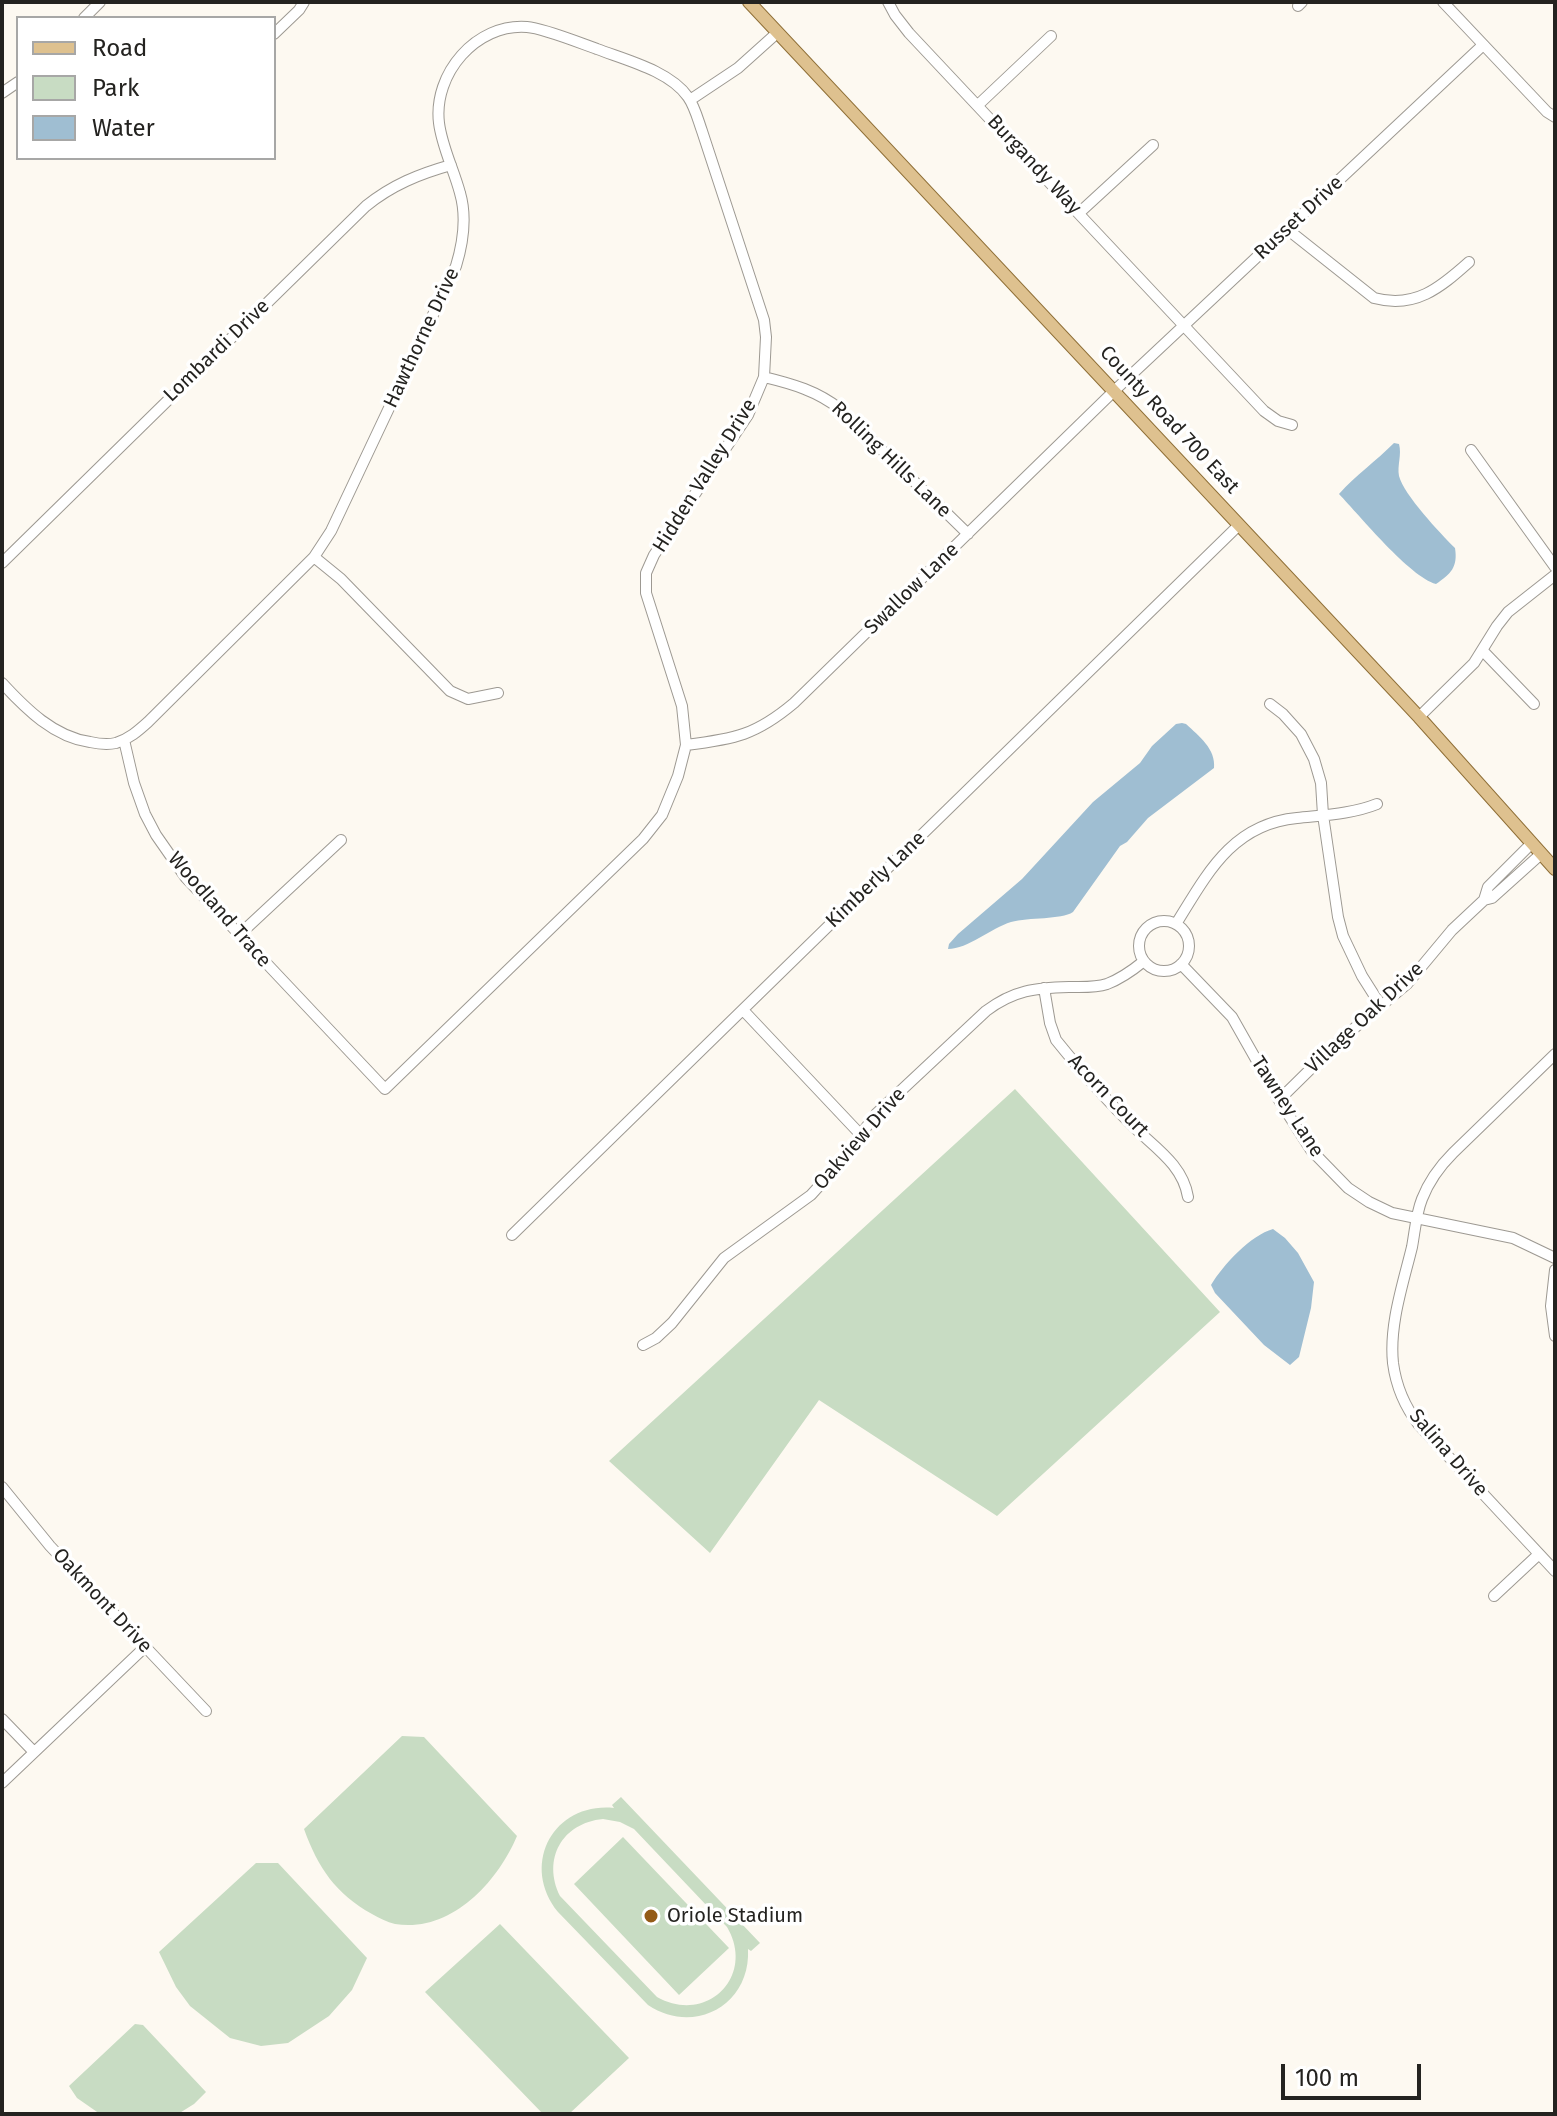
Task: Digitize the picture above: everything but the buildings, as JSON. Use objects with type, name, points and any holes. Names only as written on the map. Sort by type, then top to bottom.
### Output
[{"type":"main road","name":"County Road 700 East","points":[[749,2],[1419,717],[1555,869]]},
{"type":"street","points":[[276,32],[304,2]]},
{"type":"street","name":"Burgandy Way","points":[[888,2],[909,33],[1264,411],[1278,421],[1292,425]]},
{"type":"street","points":[[1443,2],[1555,117]]},
{"type":"street","name":"Hawthorne Drive","points":[[124,740],[148,722],[314,557],[336,521],[456,266],[462,238],[463,210],[439,123],[439,102],[444,82],[461,55],[497,31],[529,27],[666,77],[690,100]]},
{"type":"street","points":[[690,100],[738,68],[777,33]]},
{"type":"street","points":[[978,105],[1051,36]]},
{"type":"street","name":"Russet Drive","points":[[1114,391],[1483,45]]},
{"type":"street","name":"Hidden Valley Drive","points":[[421,1055],[643,839],[662,815],[678,776],[686,745],[682,706],[646,593],[646,573],[654,555],[748,415],[764,377],[766,337],[764,320],[690,100]]},
{"type":"street","points":[[1079,213],[1153,145]]},
{"type":"street","name":"Lombardi Drive","points":[[2,563],[366,206],[382,193],[408,180],[451,165]]},
{"type":"street","points":[[1287,229],[1374,298],[1390,303],[1422,296],[1439,287],[1469,262]]},
{"type":"street","name":"Rolling Hills Lane","points":[[764,377],[803,387],[840,409],[968,534]]},
{"type":"street","name":"Swallow Lane","points":[[686,745],[729,740],[763,727],[780,714],[1114,391]]},
{"type":"street","points":[[1471,450],[1555,567]]},
{"type":"street","name":"Kimberly Lane","points":[[512,1235],[1239,525]]},
{"type":"street","points":[[314,557],[350,588],[450,691],[468,699],[498,693]]},
{"type":"street","points":[[1419,717],[1474,663],[1508,612],[1555,575]]},
{"type":"street","points":[[1482,650],[1534,704]]},
{"type":"street","points":[[2,683],[49,726],[74,740],[106,745],[124,740]]},
{"type":"street","points":[[1270,704],[1306,741],[1314,759],[1321,783],[1331,881],[1343,936],[1381,1006]]},
{"type":"street","name":"Woodland Trace","points":[[124,740],[134,783],[156,835],[186,878],[239,935],[385,1089],[421,1055]]},
{"type":"street","points":[[1176,924],[1208,873],[1247,834],[1277,821],[1357,811],[1377,804]]},
{"type":"street","points":[[239,935],[341,840]]},
{"type":"street","name":"Village Oak Drive","points":[[1484,900],[1488,887],[1532,843]]},
{"type":"street","name":"Village Oak Drive","points":[[1279,1100],[1339,1041],[1407,984],[1452,930],[1541,854]]},
{"type":"street","points":[[1160,922],[1176,924],[1189,943],[1186,958],[1166,971],[1150,967],[1140,953],[1139,945],[1145,930],[1160,922]]},
{"type":"street","name":"Oakview Drive","points":[[643,1345],[667,1329],[724,1258],[795,1208],[825,1180],[891,1099],[986,1011],[1022,991],[1106,984],[1144,961]]},
{"type":"street","name":"Tawney Lane","points":[[1181,964],[1232,1017],[1311,1150],[1348,1188],[1380,1208],[1513,1238],[1555,1258]]},
{"type":"street","name":"Acorn Court","points":[[1044,988],[1056,1040],[1137,1130],[1172,1162],[1183,1180],[1188,1197]]},
{"type":"street","points":[[743,1010],[860,1134]]},
{"type":"street","name":"Salina Drive","points":[[1555,1054],[1446,1161],[1427,1187],[1417,1218],[1393,1333],[1392,1355],[1398,1387],[1407,1407],[1426,1434],[1555,1571]]},
{"type":"street","points":[[1555,1270],[1551,1306],[1555,1336]]},
{"type":"street","name":"Oakmont Drive","points":[[2,1487],[50,1546],[206,1711]]},
{"type":"street","points":[[1494,1596],[1539,1554]]},
{"type":"street","points":[[2,1783],[145,1647]]},
{"type":"street","points":[[2,1719],[34,1752]]},
{"type":"green space","points":[[1015,1089],[1220,1312],[997,1516],[819,1400],[710,1553],[609,1461]]},
{"type":"green space","points":[[402,1736],[424,1737],[517,1836],[497,1871],[470,1901],[435,1921],[416,1925],[386,1921],[348,1898],[322,1868],[304,1829]]},
{"type":"green space","points":[[621,1797],[760,1943],[751,1951],[748,1949],[740,1986],[730,2000],[716,2010],[701,2016],[683,2017],[666,2014],[648,2005],[558,1912],[547,1894],[542,1875],[543,1857],[549,1840],[559,1826],[574,1815],[593,1809],[614,1808],[612,1805]],"holes":[[[603,1819],[634,1829],[727,1927],[734,1945],[735,1963],[731,1978],[722,1991],[709,2000],[693,2005],[676,2004],[657,1997],[560,1896],[553,1869],[559,1845],[567,1835],[589,1822]]]},
{"type":"green space","name":"Oriole Stadium","points":[[623,1837],[729,1948],[679,1995],[574,1884]]},
{"type":"green space","points":[[256,1863],[278,1863],[367,1958],[352,1990],[329,2016],[288,2043],[261,2046],[230,2038],[190,2006],[176,1987],[159,1952]]},
{"type":"green space","points":[[500,1924],[629,2058],[569,2114],[543,2114],[425,1992]]},
{"type":"green space","points":[[135,2024],[143,2025],[206,2092],[178,2114],[100,2114],[77,2098],[69,2086]]},
{"type":"water","points":[[1394,443],[1399,444],[1402,484],[1423,514],[1455,548],[1452,569],[1436,584],[1399,558],[1339,494]]},
{"type":"water","points":[[1182,723],[1206,743],[1214,768],[1148,818],[1120,846],[1073,912],[1011,922],[963,946],[948,949],[958,934],[1022,879],[1093,802],[1140,763],[1152,746],[1176,724]]},
{"type":"water","points":[[1273,1229],[1298,1253],[1314,1282],[1299,1357],[1290,1365],[1264,1345],[1211,1285],[1238,1252],[1256,1237]]},
{"type":"place","name":"Oriole Stadium","points":[[651,1916]]}]
